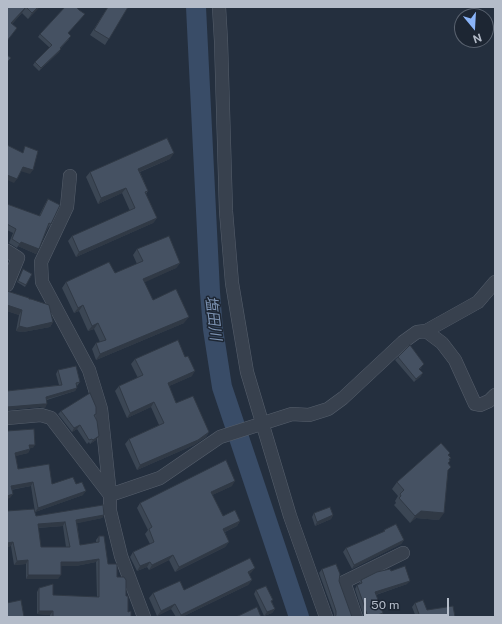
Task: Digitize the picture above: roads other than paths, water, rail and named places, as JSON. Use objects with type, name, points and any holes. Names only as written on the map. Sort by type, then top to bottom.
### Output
[{"type":"street","points":[[219,7],[226,211],[232,283],[247,372],[258,425],[326,617]]},
{"type":"street","points":[[70,176],[67,208],[41,262],[42,282],[89,370],[101,409],[110,495],[110,511],[121,556],[144,617]]},
{"type":"street","points":[[7,251],[18,258],[7,285]]},
{"type":"street","points":[[110,495],[160,478],[220,438],[292,414],[309,415],[328,409],[343,398],[403,342],[418,332],[426,331],[478,302],[495,282]]},
{"type":"street","points":[[426,331],[442,343],[455,360],[476,404],[480,405],[489,401],[495,395]]},
{"type":"street","points":[[7,418],[41,415],[51,418],[110,495]]},
{"type":"street","points":[[356,617],[344,582],[403,553]]},
{"type":"waterway","name":"塩田川","points":[[196,7],[210,292],[213,329],[222,387],[299,617]]}]
